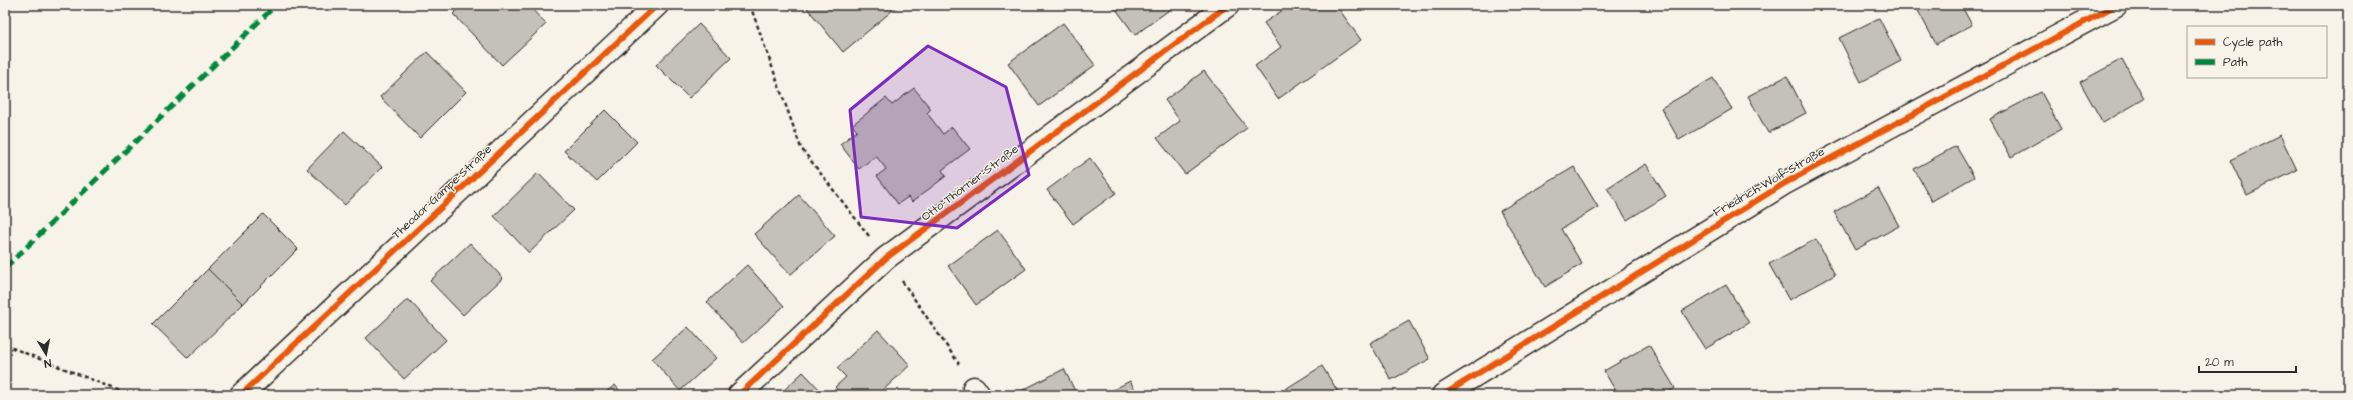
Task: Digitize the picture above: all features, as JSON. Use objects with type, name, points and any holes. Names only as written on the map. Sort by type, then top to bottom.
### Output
[{"type":"street","name":"Theodor-Gampe-Straße","points":[[242,395],[657,5]]},
{"type":"street","name":"Otto-Thörner-Straße","points":[[739,395],[886,258],[1228,5]]},
{"type":"street","name":"Friedrich-Wolf-Straße","points":[[1444,395],[1785,183],[2116,5]]},
{"type":"path","points":[[750,5],[801,148],[886,258],[972,384]]},
{"type":"path","points":[[5,345],[130,395]]},
{"type":"highlighted area","points":[[928,46],[1006,87],[1029,175],[957,228],[861,217],[850,110]]},
{"type":"building","points":[[462,5],[528,5],[546,24],[502,65],[453,14]]},
{"type":"building","points":[[811,5],[899,5],[843,52],[807,8]]},
{"type":"building","points":[[1113,5],[1176,5],[1135,35]]},
{"type":"building","points":[[1290,5],[1336,5],[1361,40],[1278,99],[1255,66],[1281,47],[1264,23]]},
{"type":"building","points":[[1915,5],[1961,5],[1972,25],[1936,44]]},
{"type":"building","points":[[1879,18],[1901,61],[1861,82],[1839,38]]},
{"type":"building","points":[[1063,23],[1095,65],[1039,106],[1008,63]]},
{"type":"building","points":[[699,24],[731,58],[689,98],[656,65]]},
{"type":"building","points":[[427,52],[466,92],[420,138],[380,97]]},
{"type":"building","points":[[2122,59],[2144,99],[2103,123],[2080,82]]},
{"type":"building","points":[[1204,71],[1247,128],[1185,174],[1157,138],[1180,121],[1165,100]]},
{"type":"building","points":[[1787,76],[1806,113],[1768,133],[1748,96]]},
{"type":"building","points":[[1713,78],[1732,109],[1679,140],[1661,108]]},
{"type":"building","points":[[914,88],[931,109],[927,113],[943,134],[952,127],[970,149],[942,170],[946,176],[912,202],[908,197],[898,204],[877,176],[886,169],[876,156],[859,169],[840,144],[857,131],[852,125],[886,98],[892,105]]},
{"type":"building","points":[[2041,92],[2061,129],[2011,157],[1990,119]]},
{"type":"building","points":[[605,110],[637,142],[597,182],[564,151]]},
{"type":"building","points":[[344,131],[382,167],[345,205],[307,169]]},
{"type":"building","points":[[2280,135],[2297,170],[2247,195],[2230,160]]},
{"type":"building","points":[[1956,146],[1974,177],[1932,201],[1914,169]]},
{"type":"building","points":[[1090,158],[1116,193],[1073,224],[1047,190]]},
{"type":"building","points":[[1646,164],[1666,196],[1627,220],[1607,188]]},
{"type":"building","points":[[1574,167],[1598,207],[1561,229],[1582,264],[1545,287],[1500,211]]},
{"type":"building","points":[[538,173],[574,210],[529,253],[494,216]]},
{"type":"building","points":[[1878,188],[1899,226],[1855,250],[1834,212]]},
{"type":"building","points":[[799,195],[835,236],[790,275],[754,234]]},
{"type":"building","points":[[263,214],[298,249],[243,304],[208,269]]},
{"type":"building","points":[[998,230],[1026,269],[976,305],[948,266]]},
{"type":"building","points":[[1816,239],[1835,275],[1789,300],[1769,264]]},
{"type":"building","points":[[470,243],[503,278],[463,315],[430,281]]},
{"type":"building","points":[[747,265],[784,306],[743,343],[707,302]]},
{"type":"building","points":[[208,269],[243,304],[188,358],[153,324]]},
{"type":"building","points":[[1726,285],[1749,323],[1705,349],[1682,311]]},
{"type":"building","points":[[408,299],[446,340],[404,379],[366,338]]},
{"type":"building","points":[[1409,321],[1430,359],[1391,380],[1370,343]]},
{"type":"building","points":[[688,327],[716,358],[680,391],[652,359]]},
{"type":"building","points":[[878,330],[910,365],[878,395],[843,395],[835,387],[846,377],[837,368]]},
{"type":"building","points":[[1649,345],[1675,388],[1664,395],[1618,395],[1604,371]]},
{"type":"building","points":[[1322,366],[1340,395],[1276,395]]},
{"type":"building","points":[[1064,369],[1077,395],[1015,394]]},
{"type":"building","points":[[803,372],[825,395],[779,395]]},
{"type":"building","points":[[1130,381],[1138,395],[1103,395]]},
{"type":"building","points":[[615,385],[623,395],[602,395]]},
{"type":"marked path","points":[[5,268],[276,5]]},
{"type":"cycle path","points":[[241,395],[657,5]]},
{"type":"cycle path","points":[[739,395],[886,258],[1228,5]]},
{"type":"cycle path","points":[[1443,395],[1785,183],[2116,5]]}]
